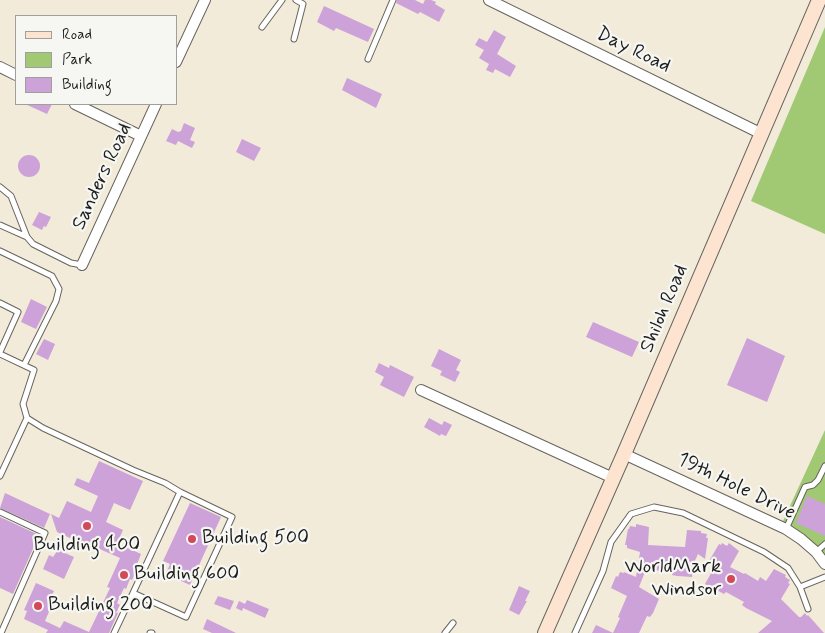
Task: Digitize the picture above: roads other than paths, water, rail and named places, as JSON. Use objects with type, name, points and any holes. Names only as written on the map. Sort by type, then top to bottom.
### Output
[{"type":"main road","name":"Shiloh Road","points":[[545,633],[819,0]]},
{"type":"street","points":[[178,58],[205,0]]},
{"type":"street","name":"Day Road","points":[[488,0],[762,134]]},
{"type":"street","points":[[0,67],[15,74]]},
{"type":"street","points":[[77,105],[141,136]]},
{"type":"street","name":"Sanders Road","points":[[82,265],[156,105]]},
{"type":"street","points":[[421,390],[613,478]]},
{"type":"street","name":"19th Hole Drive","points":[[624,454],[786,529],[816,552],[825,564]]},
{"type":"lane","points":[[262,27],[282,0]]},
{"type":"lane","points":[[294,38],[304,2],[296,0]]},
{"type":"lane","points":[[368,59],[392,0]]},
{"type":"lane","points":[[0,186],[11,196],[27,237],[33,244],[72,263],[82,265]]},
{"type":"lane","points":[[0,225],[27,237]]},
{"type":"lane","points":[[0,251],[52,276],[59,289],[56,300],[24,365]]},
{"type":"lane","points":[[0,303],[18,312],[0,353],[34,370],[23,404],[27,418],[0,476]]},
{"type":"lane","points":[[27,418],[43,428],[165,483],[232,517],[186,617],[134,594]]},
{"type":"lane","points":[[786,529],[805,486],[813,485],[818,480],[825,466]]},
{"type":"lane","points":[[114,633],[134,594],[180,492]]},
{"type":"lane","points":[[575,633],[603,571],[612,542],[631,514],[654,507],[682,513],[764,552],[788,568],[800,587],[808,609]]},
{"type":"lane","points":[[0,512],[45,533],[1,633]]},
{"type":"lane","points":[[816,552],[825,544]]},
{"type":"lane","points":[[800,587],[825,577]]},
{"type":"lane","points":[[445,633],[453,624]]},
{"type":"place","name":"Building 400","points":[[87,526]]},
{"type":"place","name":"Building 500","points":[[192,539]]},
{"type":"place","name":"Building 600","points":[[124,575]]},
{"type":"place","name":"WorldMark Windsor","points":[[731,579]]},
{"type":"place","name":"Building 200","points":[[38,606]]}]
